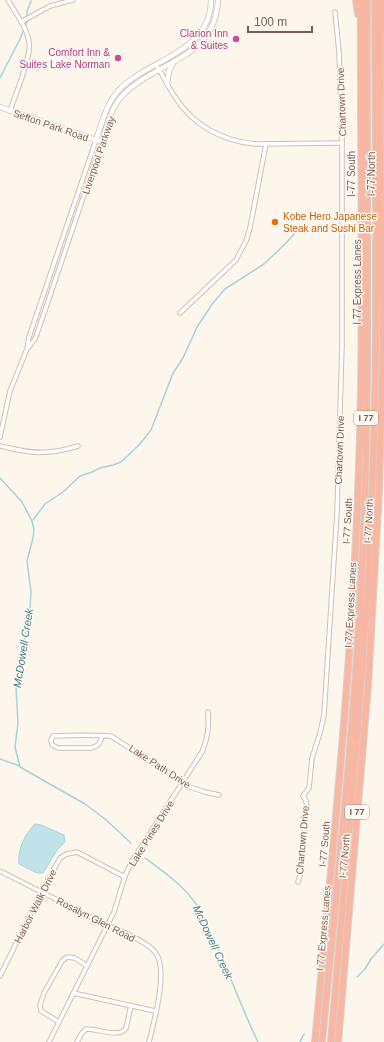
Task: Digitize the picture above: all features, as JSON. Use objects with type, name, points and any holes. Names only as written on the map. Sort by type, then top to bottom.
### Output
[{"type":"highway","points":[[356,0],[361,41]]},
{"type":"highway","name":"I-77 South","points":[[315,1042],[340,778],[353,599],[360,437],[362,344],[361,0]]},
{"type":"highway","name":"I 77 Express Lanes","points":[[322,1042],[355,684],[364,522],[368,352],[367,0]]},
{"type":"highway","name":"I 77 Express Lanes","points":[[331,1042],[365,633],[372,491],[376,344],[376,0]]},
{"type":"highway","name":"I-77 North","points":[[338,1042],[365,724],[375,582],[383,344],[380,120],[381,0]]},
{"type":"highway","points":[[380,120],[384,86]]},
{"type":"highway","points":[[365,633],[375,582]]},
{"type":"highway","points":[[340,778],[342,834]]},
{"type":"street","points":[[8,0],[21,22],[29,41],[29,52],[10,111]]},
{"type":"street","points":[[21,22],[50,6],[73,0]]},
{"type":"street","name":"Liverpool Parkway","points":[[28,349],[29,337],[107,108],[118,91],[132,80],[184,48],[195,38],[203,28],[208,18],[211,8],[211,0]]},
{"type":"street","name":"Liverpool Parkway","points":[[0,437],[10,391],[28,349],[35,339],[113,111],[122,96],[136,84],[193,50],[203,40],[210,31],[216,16],[218,0]]},
{"type":"street","name":"Chartown Drive","points":[[298,882],[307,807],[303,796],[309,788],[312,758],[324,715],[337,504],[342,345],[342,143],[339,52],[335,12]]},
{"type":"street","points":[[167,84],[169,71],[173,63]]},
{"type":"street","points":[[156,65],[184,109],[208,130],[224,137],[250,144],[342,143]]},
{"type":"street","name":"Sefton Park Road","points":[[0,107],[102,142]]},
{"type":"street","points":[[180,313],[236,260],[246,241],[250,228],[266,144]]},
{"type":"street","points":[[0,446],[40,452],[52,452],[78,446]]},
{"type":"street","name":"Lake Pines Drive","points":[[49,1042],[114,912],[125,877],[132,861],[202,752],[207,741],[209,731],[208,712]]},
{"type":"street","name":"Lake Path Drive","points":[[102,736],[99,745],[91,748],[58,748],[52,746],[51,743],[53,736],[102,736],[112,736],[183,782],[205,792],[220,795]]},
{"type":"street","name":"Harbor Walk Drive","points":[[0,976],[60,858],[74,852],[81,854],[125,877]]},
{"type":"street","name":"Rosalyn Glen Road","points":[[0,870],[108,925],[125,932],[157,953],[161,966],[162,979],[155,1011]]},
{"type":"street","points":[[59,1022],[42,1012],[40,1005],[44,993],[62,961],[67,957],[75,958],[87,966]]},
{"type":"street","points":[[73,993],[155,1011],[149,1042]]},
{"type":"street","points":[[77,1042],[82,1032],[86,1029],[117,1034],[123,1032],[126,1028],[131,1006]]},
{"type":"water","points":[[35,824],[64,835],[65,842],[57,850],[43,873],[37,873],[19,864],[19,853],[22,842]]},
{"type":"waterway","name":"McDowell Creek","points":[[0,78],[27,22],[27,12],[31,1]]},
{"type":"waterway","points":[[33,520],[45,504],[63,492],[80,476],[121,462],[139,445],[151,430],[173,373],[183,358],[197,327],[213,303],[225,289],[264,264],[286,243],[298,228]]},
{"type":"waterway","name":"McDowell Creek","points":[[0,478],[22,502],[32,521],[34,530],[27,561],[31,592],[30,609],[16,688],[18,723],[15,747],[20,767],[85,804],[105,819],[131,843]]},
{"type":"waterway","points":[[0,759],[20,766]]},
{"type":"waterway","name":"McDowell Creek","points":[[145,858],[179,885],[197,905],[214,938],[258,1042]]},
{"type":"waterway","points":[[357,977],[384,944]]},
{"type":"waterway","points":[[300,1042],[304,1034]]},
{"type":"place","name":"Clarion Inn & Suites","points":[[236,39]]},
{"type":"place","name":"Comfort Inn & Suites Lake Norman","points":[[118,58]]},
{"type":"place","name":"Kobe Hero Japanese Steak and Sushi Bar","points":[[275,222]]}]
